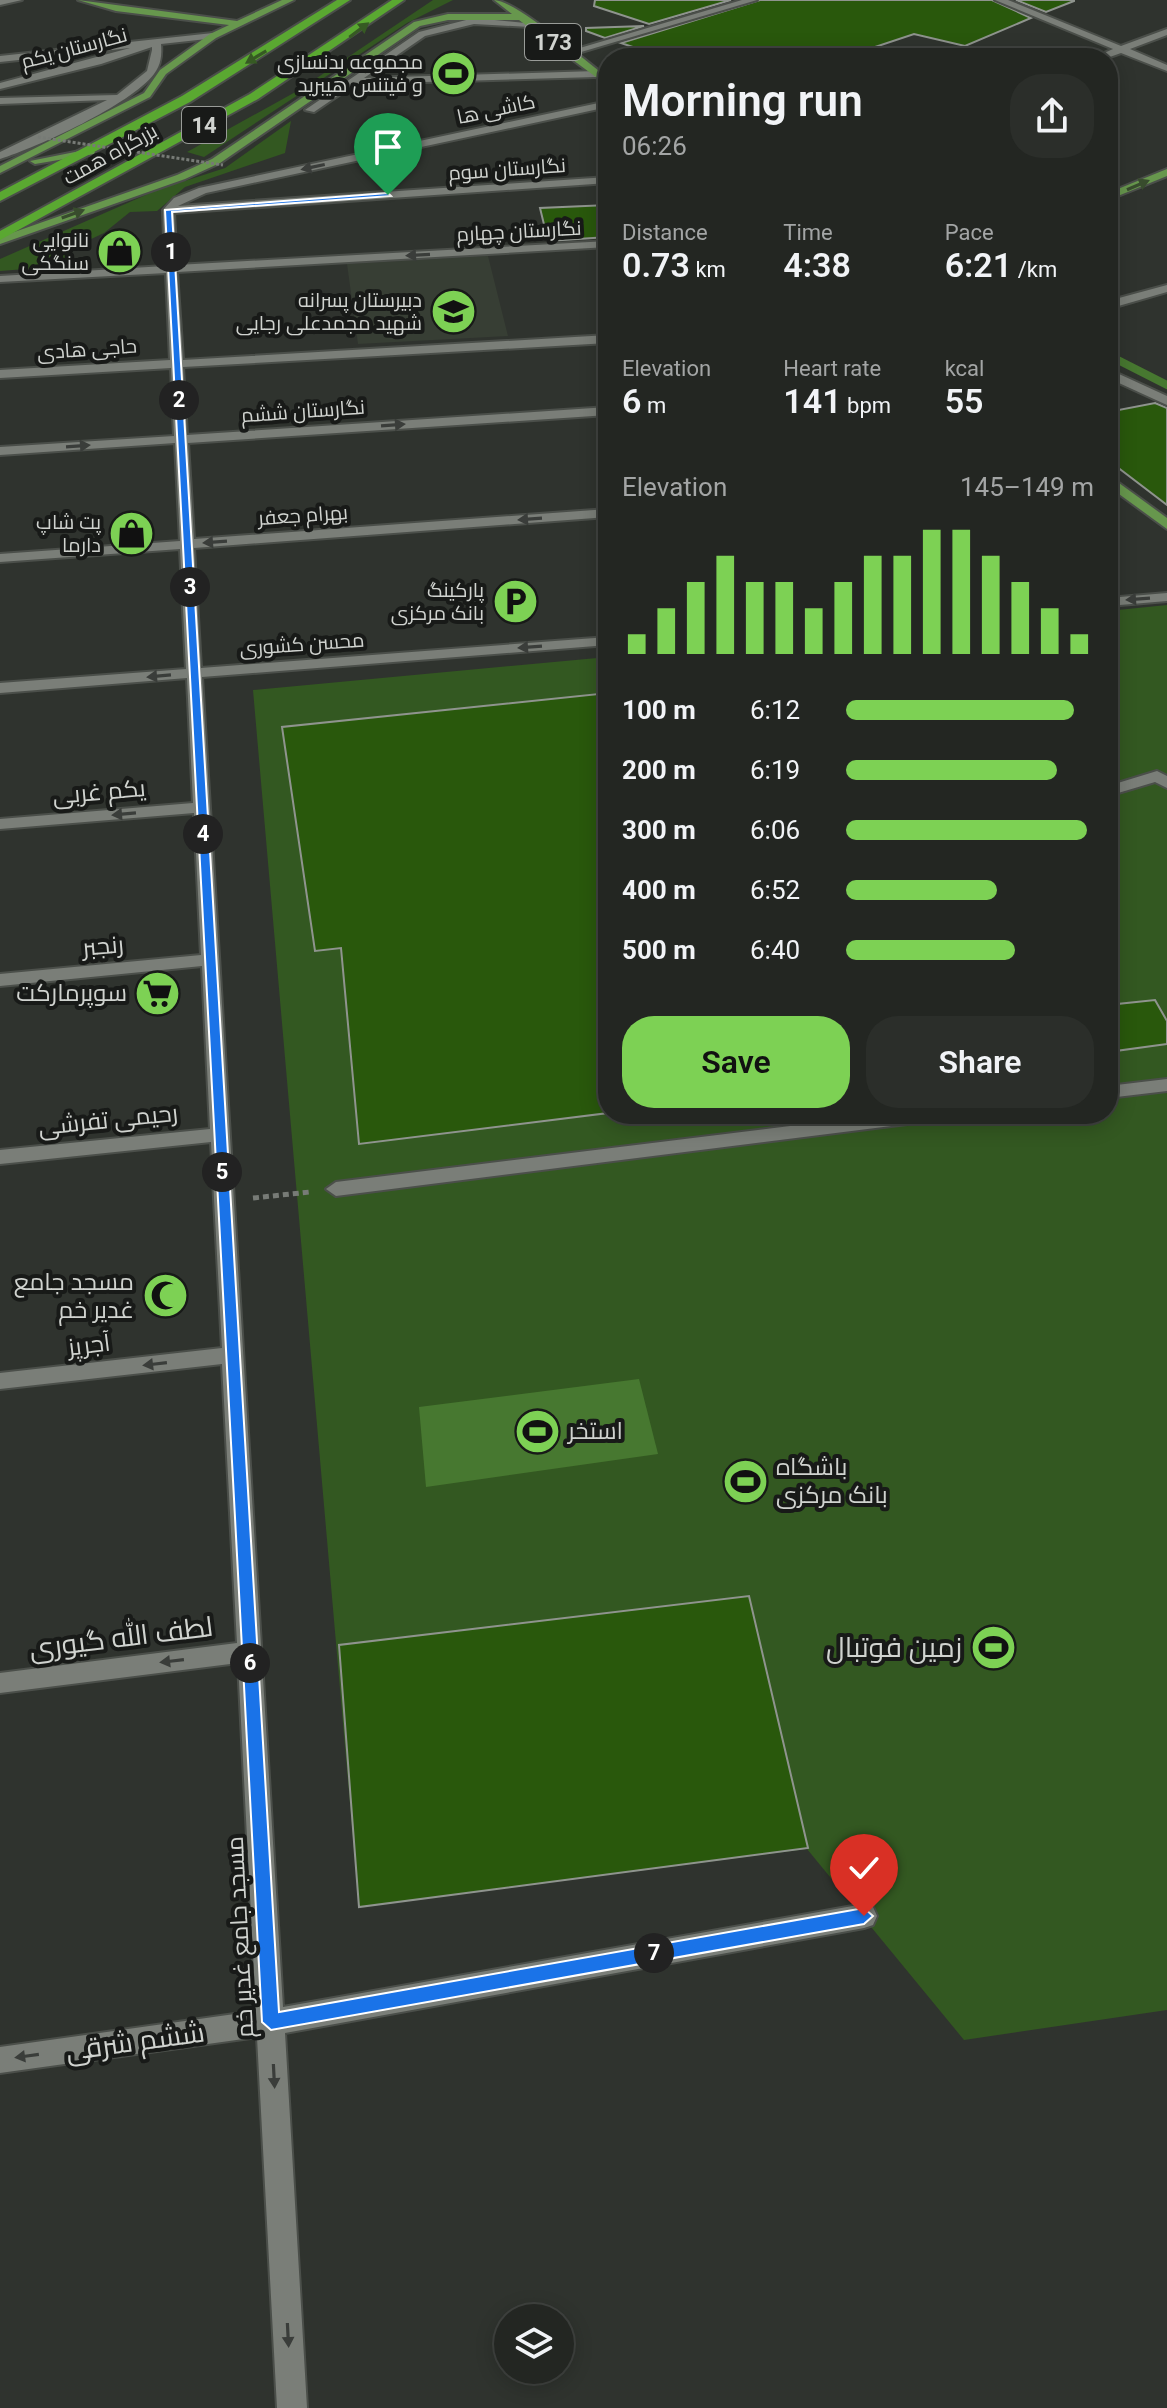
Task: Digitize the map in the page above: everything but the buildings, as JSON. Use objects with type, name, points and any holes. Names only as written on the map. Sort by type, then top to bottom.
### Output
[{"type":"highway","name":"بزرگراه همت","points":[[0,197],[116,138],[297,33],[345,0]]},
{"type":"highway","name":"بزرگراه همت","points":[[0,238],[235,108],[345,41],[399,0]]},
{"type":"main road","points":[[83,0],[116,8],[234,23]]},
{"type":"main road","name":"173","points":[[499,0],[596,74]]},
{"type":"main road","points":[[116,138],[118,121],[147,95],[163,72],[234,23],[293,2]]},
{"type":"main road","points":[[224,44],[293,2]]},
{"type":"main road","points":[[0,238],[181,177],[216,161],[391,40],[460,4]]},
{"type":"main road","points":[[430,20],[526,21]]},
{"type":"main road","points":[[0,172],[147,95],[212,52]]},
{"type":"main road","points":[[0,172],[38,159],[90,152]]},
{"type":"main road","points":[[1118,193],[1167,172]]},
{"type":"main road","points":[[1118,487],[1167,525]]},
{"type":"street","points":[[0,2],[17,0]]},
{"type":"street","points":[[568,53],[752,0]]},
{"type":"street","points":[[1000,0],[1116,48]]},
{"type":"street","points":[[1017,0],[1167,58]]},
{"type":"street","points":[[310,110],[422,34],[445,25],[474,21],[526,21]]},
{"type":"street","points":[[1118,51],[1167,32]]},
{"type":"street","points":[[0,59],[213,36]]},
{"type":"street","points":[[0,156],[62,130],[150,74],[158,55],[156,42]]},
{"type":"street","name":"نگارستان یکم","points":[[0,86],[98,62],[156,42]]},
{"type":"street","points":[[1118,49],[1167,68]]},
{"type":"street","points":[[357,81],[596,74]]},
{"type":"street","name":"نگارستان یکم","points":[[0,101],[115,97]]},
{"type":"street","name":"کاشی ها","points":[[168,210],[178,200],[203,190],[598,106]]},
{"type":"street","name":"نگارستان سوم","points":[[168,210],[598,181]]},
{"type":"street","name":"مسجد جامع غدیر خم","points":[[168,210],[292,2408]]},
{"type":"street","name":"نگارستان چهارم","points":[[0,279],[598,245]]},
{"type":"street","points":[[1118,302],[1167,288]]},
{"type":"street","name":"حاجی هادی","points":[[0,374],[598,340]]},
{"type":"street","points":[[1118,378],[1167,401]]},
{"type":"street","name":"نگارستان ششم","points":[[0,451],[598,412]]},
{"type":"street","name":"بهرام جعفر","points":[[0,558],[598,514]]},
{"type":"street","points":[[1118,601],[1167,597]]},
{"type":"street","name":"محسن کشوری","points":[[0,688],[598,642]]},
{"type":"street","points":[[1118,788],[1157,776],[1167,783]]},
{"type":"street","name":"یکم غربی","points":[[0,824],[202,807]]},
{"type":"street","name":"رنجبر","points":[[0,980],[210,960]]},
{"type":"street","points":[[1118,1091],[1167,1085]]},
{"type":"street","points":[[336,1189],[859,1124]]},
{"type":"street","name":"رحیمی تفرشی","points":[[0,1157],[220,1135]]},
{"type":"street","name":"آجرپز","points":[[0,1381],[233,1355]]},
{"type":"street","name":"لطف الله گیوری","points":[[0,1683],[249,1652]]},
{"type":"street","name":"ششم شرقی","points":[[0,2060],[271,2022],[864,1916]]},
{"type":"path","points":[[38,137],[223,165]]},
{"type":"path","points":[[224,1202],[336,1189]]},
{"type":"shaded area","points":[[433,0],[453,0],[407,23],[204,157],[187,152],[299,90]]},
{"type":"shaded area","points":[[291,121],[285,153],[185,187],[157,211],[130,212],[104,233],[72,248],[64,266],[0,271],[0,259],[157,190],[225,168]]},
{"type":"shaded area","points":[[488,256],[508,336],[358,344],[347,264]]},
{"type":"shaded area","name":"باشگاه بانک مرکزی","points":[[1167,605],[1167,2010],[964,2040],[807,1849],[359,1907],[253,690],[598,658],[598,1124],[1118,1124],[1118,610]]},
{"type":"shaded area","name":"استخر","points":[[639,1379],[658,1454],[426,1487],[419,1407]]},
{"type":"waterway","points":[[1118,360],[1167,385]]},
{"type":"place","name":"مجموعه بدنسازی و فیتنس هیبرید","points":[[454,73]]},
{"type":"place","name":"نانوایی سنگکی","points":[[120,252]]},
{"type":"place","name":"دبیرستان پسرانه شهید مجمدعلی رجایی","points":[[453,311]]},
{"type":"place","name":"پت شاپ دارما","points":[[132,533]]},
{"type":"place","name":"پارکینگ بانک مرکزی","points":[[515,602]]},
{"type":"place","name":"سوپرمارکت","points":[[158,993]]},
{"type":"place","name":"مسجد جامع غدیر خم","points":[[165,1296]]},
{"type":"place","name":"استخر","points":[[537,1431]]},
{"type":"place","name":"باشگاه بانک مرکزی","points":[[745,1481]]},
{"type":"place","name":"زمین فوتبال","points":[[993,1647]]},
{"type":"route","points":[[388,195],[168,210],[271,2022],[864,1916]]}]
